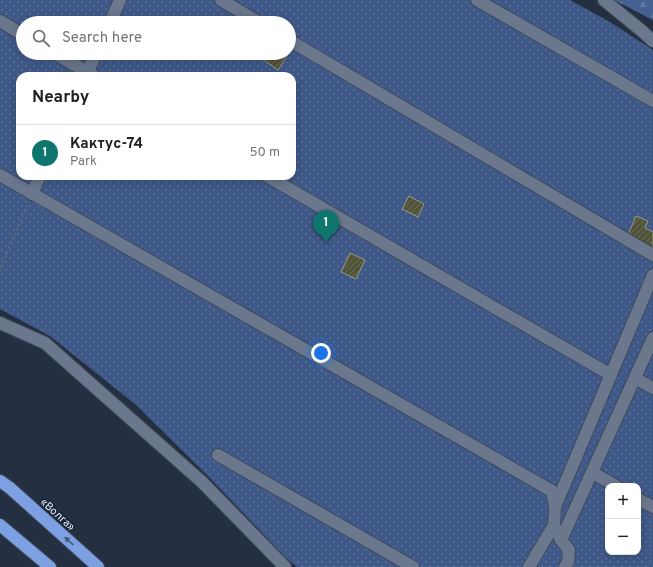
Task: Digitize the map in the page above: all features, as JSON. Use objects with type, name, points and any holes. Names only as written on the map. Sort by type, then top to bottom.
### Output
[{"type":"highway","name":"«Волга»","points":[[0,481],[10,488],[98,567]]},
{"type":"highway","points":[[0,525],[50,567]]},
{"type":"lane","points":[[113,16],[120,0]]},
{"type":"lane","points":[[221,0],[248,16]]},
{"type":"lane","points":[[476,0],[653,101]]},
{"type":"lane","points":[[604,0],[653,41]]},
{"type":"lane","points":[[0,21],[16,31]]},
{"type":"lane","points":[[296,44],[653,255]]},
{"type":"lane","points":[[65,60],[84,72]]},
{"type":"lane","points":[[90,72],[94,60]]},
{"type":"lane","points":[[0,176],[552,492],[555,507],[554,525],[529,567]]},
{"type":"lane","points":[[32,194],[38,180]]},
{"type":"lane","points":[[274,180],[610,375]]},
{"type":"lane","points":[[555,507],[653,275]]},
{"type":"lane","points":[[0,323],[45,343],[202,482],[285,567]]},
{"type":"lane","points":[[561,540],[653,338]]},
{"type":"lane","points":[[636,378],[653,388]]},
{"type":"lane","points":[[218,455],[413,567]]},
{"type":"lane","points":[[593,472],[611,483]]},
{"type":"lane","points":[[641,501],[653,507]]},
{"type":"lane","points":[[554,525],[561,540],[569,550],[568,566]]},
{"type":"path","points":[[0,272],[32,194]]},
{"type":"green space","points":[[614,0],[653,0],[653,20]]},
{"type":"shaded area","points":[[0,0],[570,0],[610,22],[653,50],[653,567],[297,567],[285,557],[209,477],[136,405],[50,336],[0,309]]},
{"type":"building","points":[[266,60],[284,60],[278,70]]},
{"type":"building","points":[[409,196],[424,204],[418,217],[402,209]]},
{"type":"building","points":[[636,216],[648,221],[645,228],[653,232],[653,249],[627,237]]},
{"type":"building","points":[[350,253],[365,260],[356,279],[341,272]]},
{"type":"place","name":"Кактус-74","points":[[326,243]]}]
